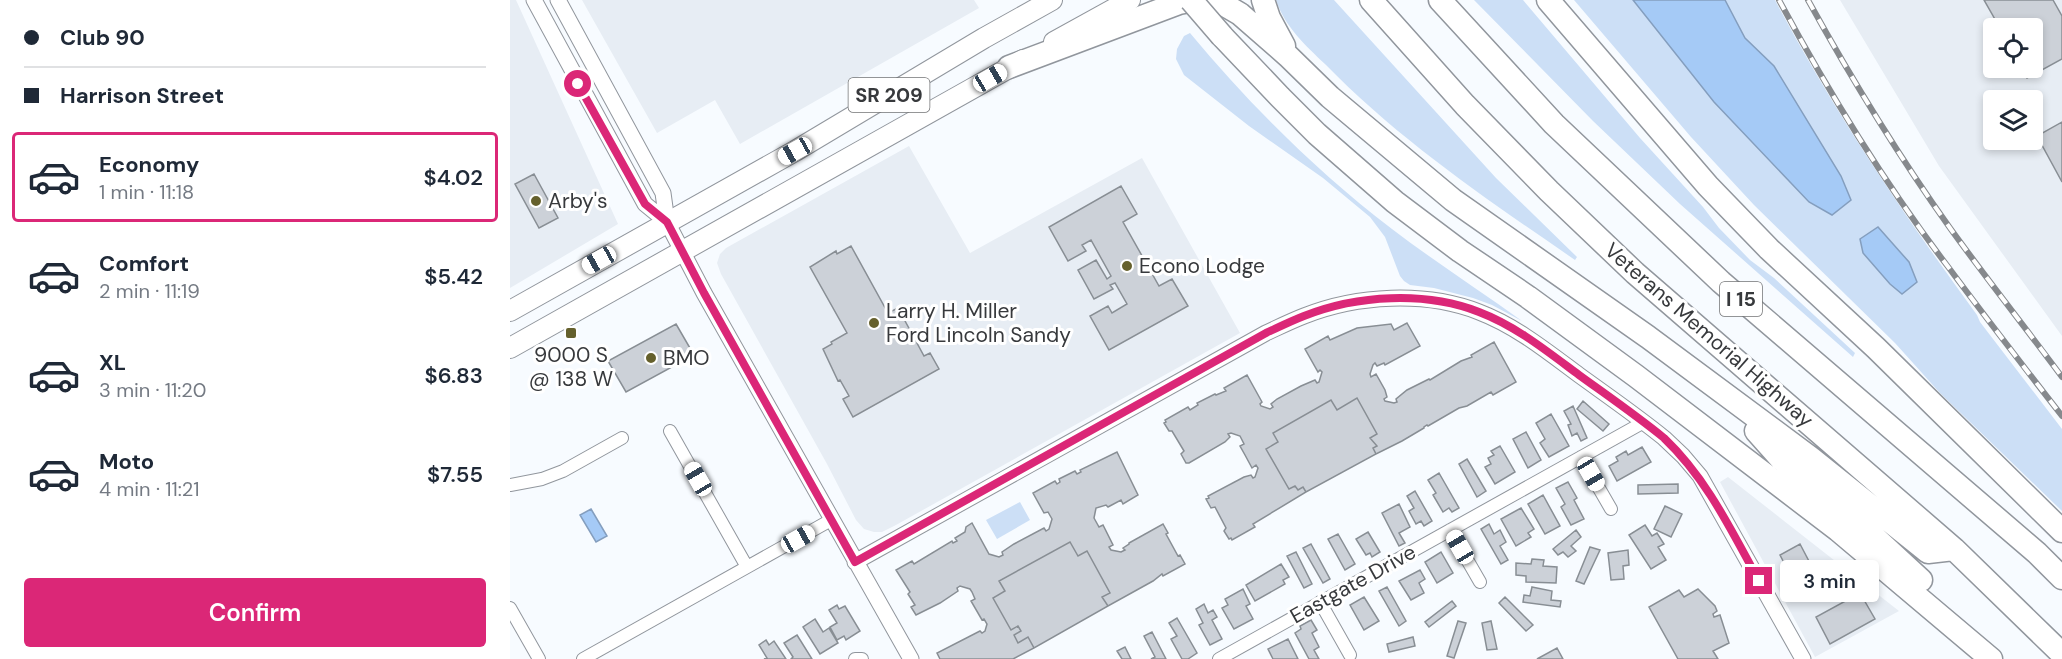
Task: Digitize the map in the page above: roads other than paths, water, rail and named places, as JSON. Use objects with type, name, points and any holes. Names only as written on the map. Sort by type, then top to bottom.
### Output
[{"type":"highway","points":[[1009,67],[1179,3],[1193,0],[1222,36],[1272,90],[1317,134],[1395,202],[1636,376],[1838,530],[1991,659]]},
{"type":"highway","points":[[1216,0],[1240,14],[1330,97],[1453,200],[1630,325],[1811,458],[1928,552],[1954,549]]},
{"type":"highway","points":[[1263,0],[1269,18],[1288,56]]},
{"type":"highway","name":"Veterans Memorial Highway","points":[[1371,0],[1465,105],[1549,191],[1635,273],[1954,549],[2062,654]]},
{"type":"highway","name":"I 15","points":[[1440,0],[1554,124],[1721,282],[2037,553],[2062,578]]},
{"type":"highway","points":[[1548,0],[1708,186],[1769,249],[1876,348],[2062,531]]},
{"type":"highway","points":[[1719,390],[1780,458],[1842,507],[2006,659]]},
{"type":"main road","name":"SR 209","points":[[510,311],[795,151],[1052,0]]},
{"type":"main road","name":"SR 209","points":[[510,348],[1130,0]]},
{"type":"street","points":[[534,0],[642,199],[667,222]]},
{"type":"street","points":[[558,0],[663,193],[667,222],[704,293],[911,659]]},
{"type":"street","points":[[855,562],[1266,333],[1305,315],[1344,304],[1415,298],[1479,311],[1507,325],[1644,422],[1683,456],[1700,476],[1803,659]]},
{"type":"street","name":"Eastgate Drive","points":[[1219,659],[1644,422]]},
{"type":"street","points":[[670,431],[747,567]]},
{"type":"street","points":[[510,485],[542,479],[563,471],[622,438]]},
{"type":"street","points":[[1581,457],[1611,509]]},
{"type":"street","points":[[583,659],[831,520]]},
{"type":"street","points":[[1450,530],[1480,582]]},
{"type":"street","points":[[1320,602],[1350,655]]},
{"type":"street","points":[[510,608],[539,659]]},
{"type":"street","points":[[855,659],[862,659]]},
{"type":"water","points":[[1633,0],[1725,0],[1745,38],[1774,66],[1841,176],[1851,200],[1832,215],[1809,202],[1714,102]]},
{"type":"water","points":[[1878,227],[1909,262],[1917,282],[1902,294],[1890,284],[1863,253],[1860,239]]},
{"type":"water","points":[[591,509],[607,536],[596,542],[580,515]]},
{"type":"railway","points":[[1779,0],[1838,104],[1902,204],[2062,416]]},
{"type":"railway","points":[[1808,0],[1858,87],[1912,173],[1964,247],[2062,377]]},
{"type":"place","name":"Arby's","points":[[536,201]]},
{"type":"place","name":"Econo Lodge","points":[[1127,266]]},
{"type":"place","name":"Larry H. Miller Ford Lincoln Sandy","points":[[874,323]]},
{"type":"place","name":"9000 S @ 138 W","points":[[571,333]]},
{"type":"place","name":"BMO","points":[[651,358]]}]
